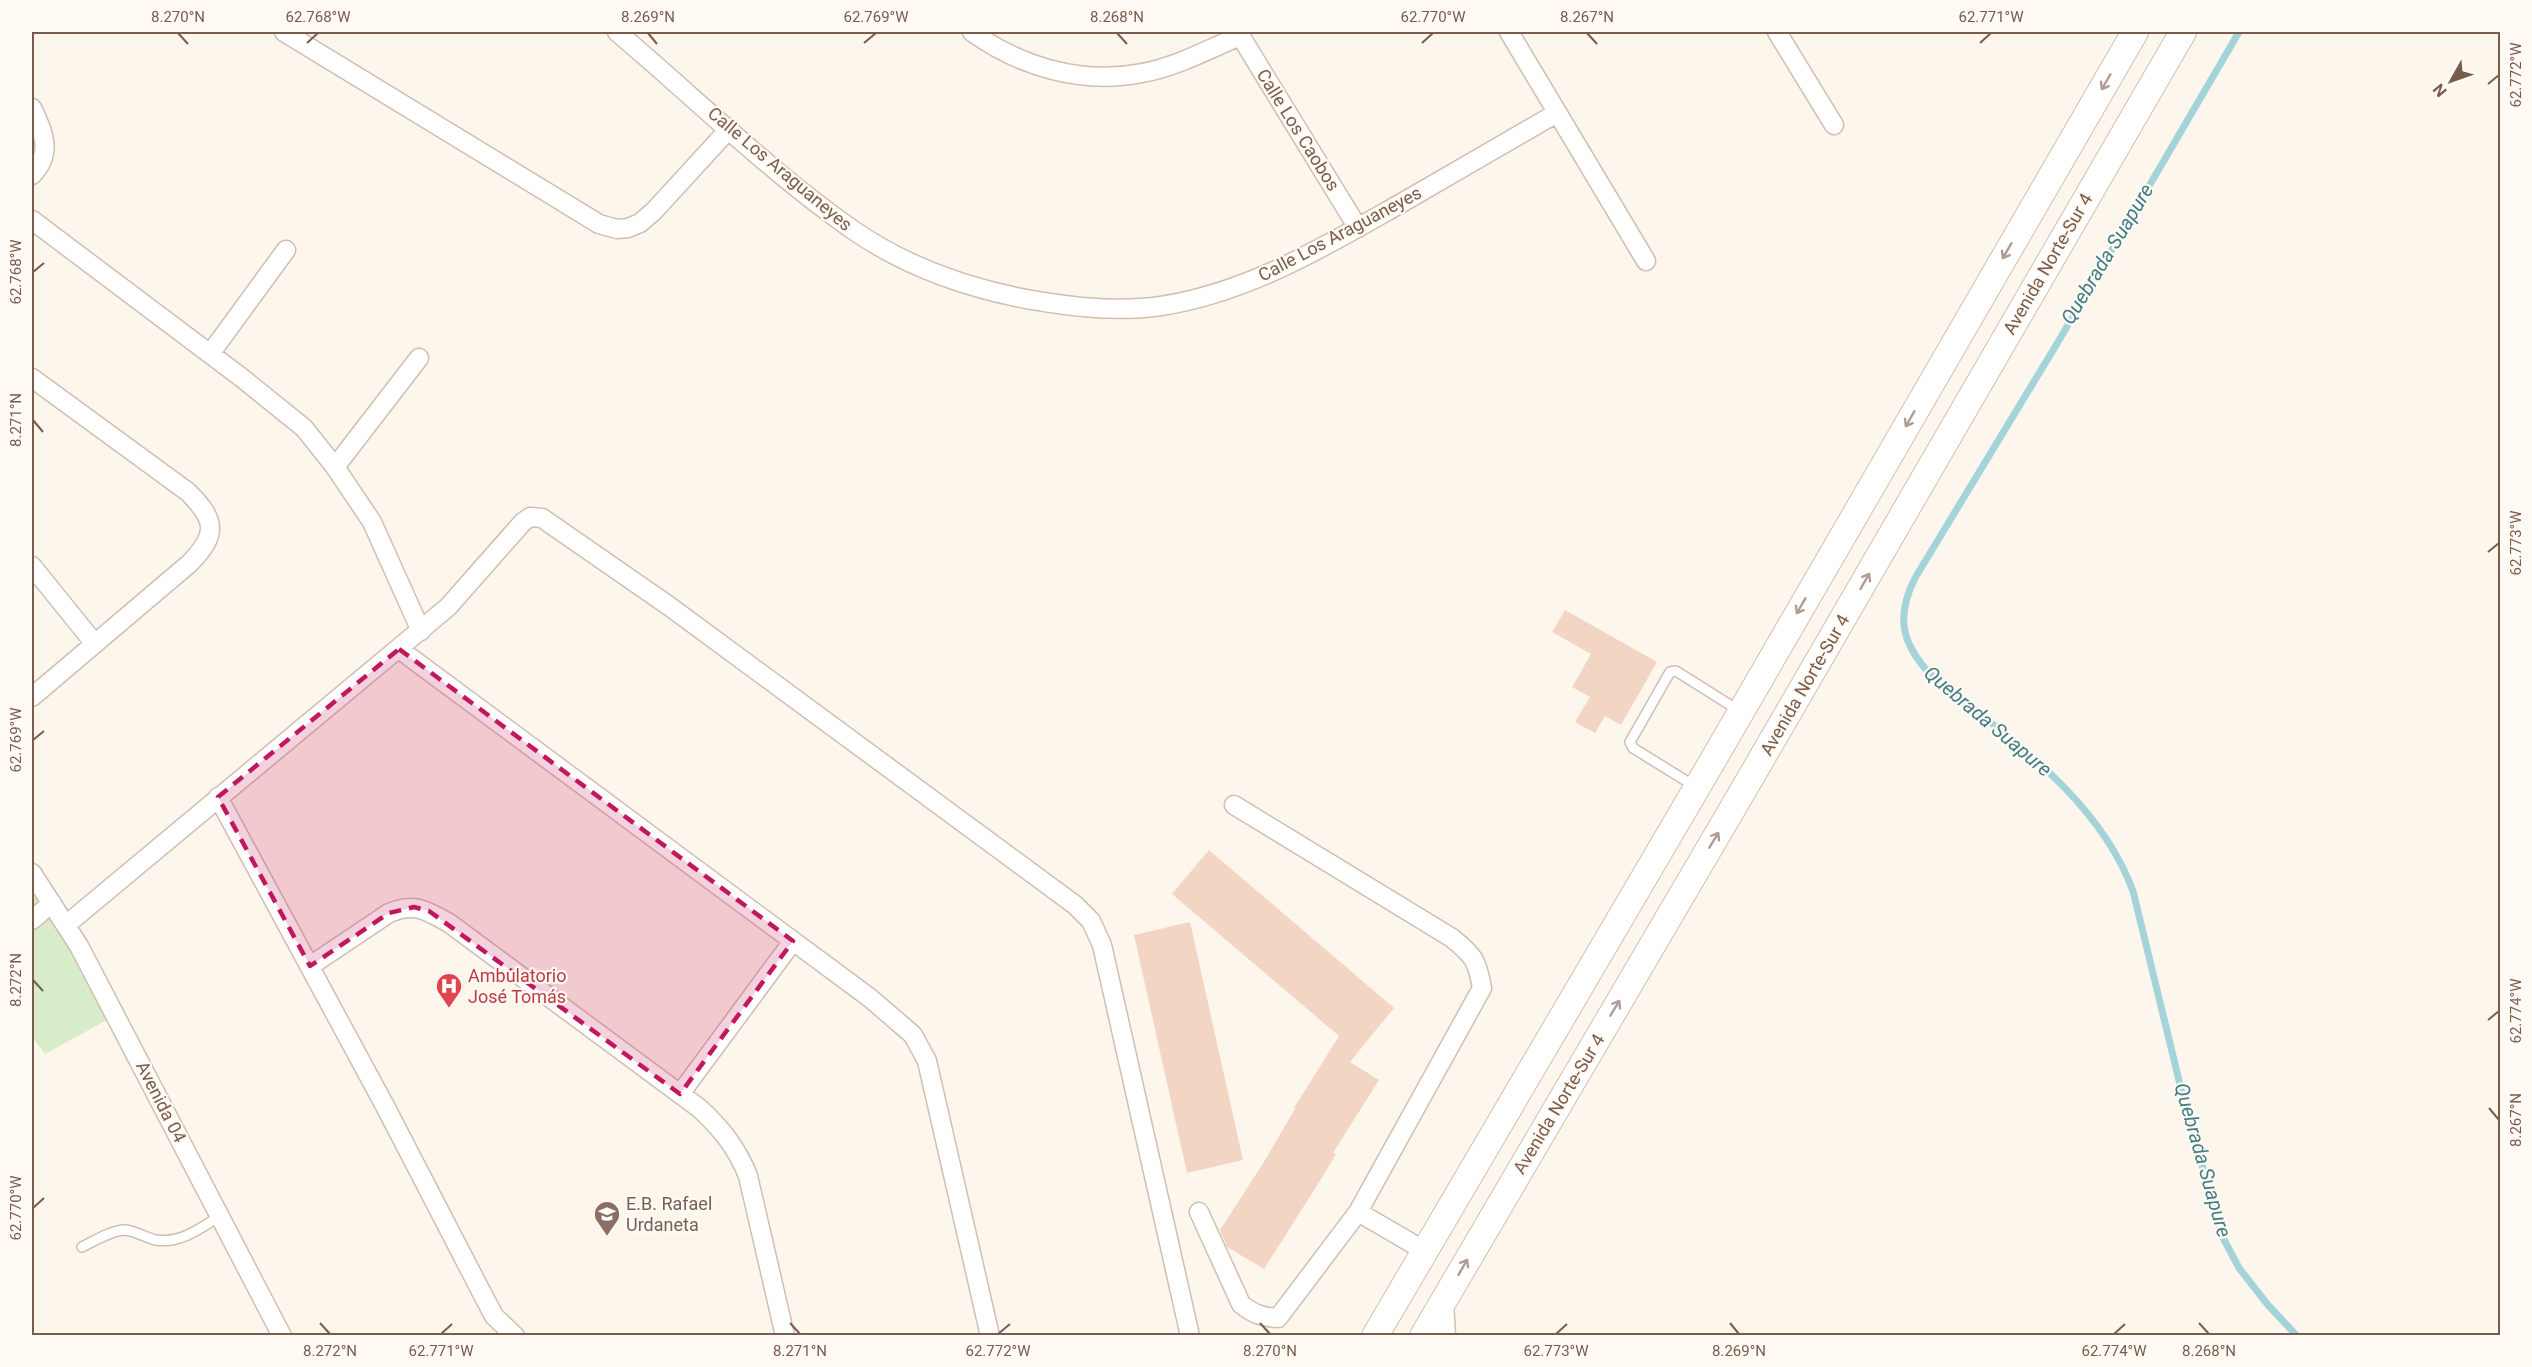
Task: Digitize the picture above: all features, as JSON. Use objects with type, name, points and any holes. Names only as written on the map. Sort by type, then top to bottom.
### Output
[{"type":"main road","points":[[1375,1335],[2135,32]]},
{"type":"main road","name":"Avenida Norte-Sur 4","points":[[1423,1335],[1731,811],[2182,32]]},
{"type":"street","points":[[284,32],[528,182],[599,224],[617,229],[640,223],[654,211],[730,128]]},
{"type":"street","name":"Calle Los Araguaneyes","points":[[618,32],[826,210],[855,231],[889,251],[948,279],[991,292],[1073,306],[1138,308],[1186,301],[1263,276],[1358,228],[1557,113]]},
{"type":"street","points":[[972,32],[1031,64],[1083,76],[1112,77],[1143,73],[1177,63],[1239,34]]},
{"type":"street","points":[[1509,32],[1646,261]]},
{"type":"street","points":[[1782,33],[1834,125]]},
{"type":"street","name":"Calle Los Caobos","points":[[1239,34],[1358,228]]},
{"type":"street","points":[[32,108],[45,135],[46,145],[43,156],[32,175]]},
{"type":"street","points":[[32,220],[304,428],[335,467],[372,522],[421,631]]},
{"type":"street","points":[[210,354],[286,250]]},
{"type":"street","points":[[335,467],[419,358]]},
{"type":"street","points":[[32,378],[188,492],[199,503],[208,518],[209,540],[203,549],[172,579],[32,697]]},
{"type":"street","points":[[66,925],[421,631],[463,592],[523,522],[530,517],[542,518],[669,606],[1085,913],[1097,931],[1102,945],[1190,1335]]},
{"type":"street","points":[[32,566],[94,644]]},
{"type":"street","points":[[399,649],[901,1023],[921,1047],[938,1102],[990,1335]]},
{"type":"street","points":[[218,797],[310,966],[484,1298],[494,1316],[515,1335]]},
{"type":"street","points":[[1199,1212],[1240,1304],[1251,1313],[1278,1318],[1358,1212],[1482,988],[1478,964],[1473,955],[1452,938],[1234,805]]},
{"type":"street","name":"Avenida 04","points":[[32,873],[66,925],[106,996],[282,1335]]},
{"type":"street","points":[[32,920],[52,903]]},
{"type":"street","points":[[310,966],[389,913],[401,908],[414,907],[429,912],[449,923],[680,1094],[716,1123],[741,1158],[748,1176],[785,1335]]},
{"type":"street","points":[[680,1094],[793,941]]},
{"type":"street","points":[[1358,1212],[1425,1251]]},
{"type":"street","points":[[1444,1299],[1446,1335]]},
{"type":"lane","points":[[1696,788],[1633,748],[1630,742],[1670,672],[1676,672],[1740,712]]},
{"type":"lane","points":[[82,1246],[127,1230],[157,1240],[172,1239],[189,1235],[220,1216]]},
{"type":"highlighted area","points":[[399,649],[793,941],[680,1094],[429,911],[414,907],[389,913],[310,966],[218,797]]},
{"type":"green space","points":[[32,873],[116,1015],[45,1054],[32,1037]]},
{"type":"building","points":[[1565,610],[1657,662],[1621,725],[1605,716],[1595,733],[1575,722],[1590,697],[1572,687],[1591,654],[1552,632]]},
{"type":"building","points":[[1209,850],[1394,1008],[1350,1062],[1379,1080],[1333,1153],[1336,1154],[1323,1176],[1264,1269],[1227,1247],[1220,1230],[1264,1162],[1294,1108],[1339,1036],[1172,894]]},
{"type":"building","points":[[1190,922],[1243,1160],[1187,1173],[1134,935]]},
{"type":"waterway","name":"Quebrada Suapure","points":[[2239,32],[2058,342],[1915,578],[1905,605],[1904,628],[1912,650],[1929,673],[2017,745],[2073,796],[2097,825],[2117,856],[2133,891],[2184,1101],[2222,1236],[2239,1268],[2268,1305],[2297,1336]]},
{"type":"place","name":"Ambulatorio José Tomás","points":[[449,1009]]},
{"type":"place","name":"E.B. Rafael Urdaneta","points":[[607,1237]]}]
